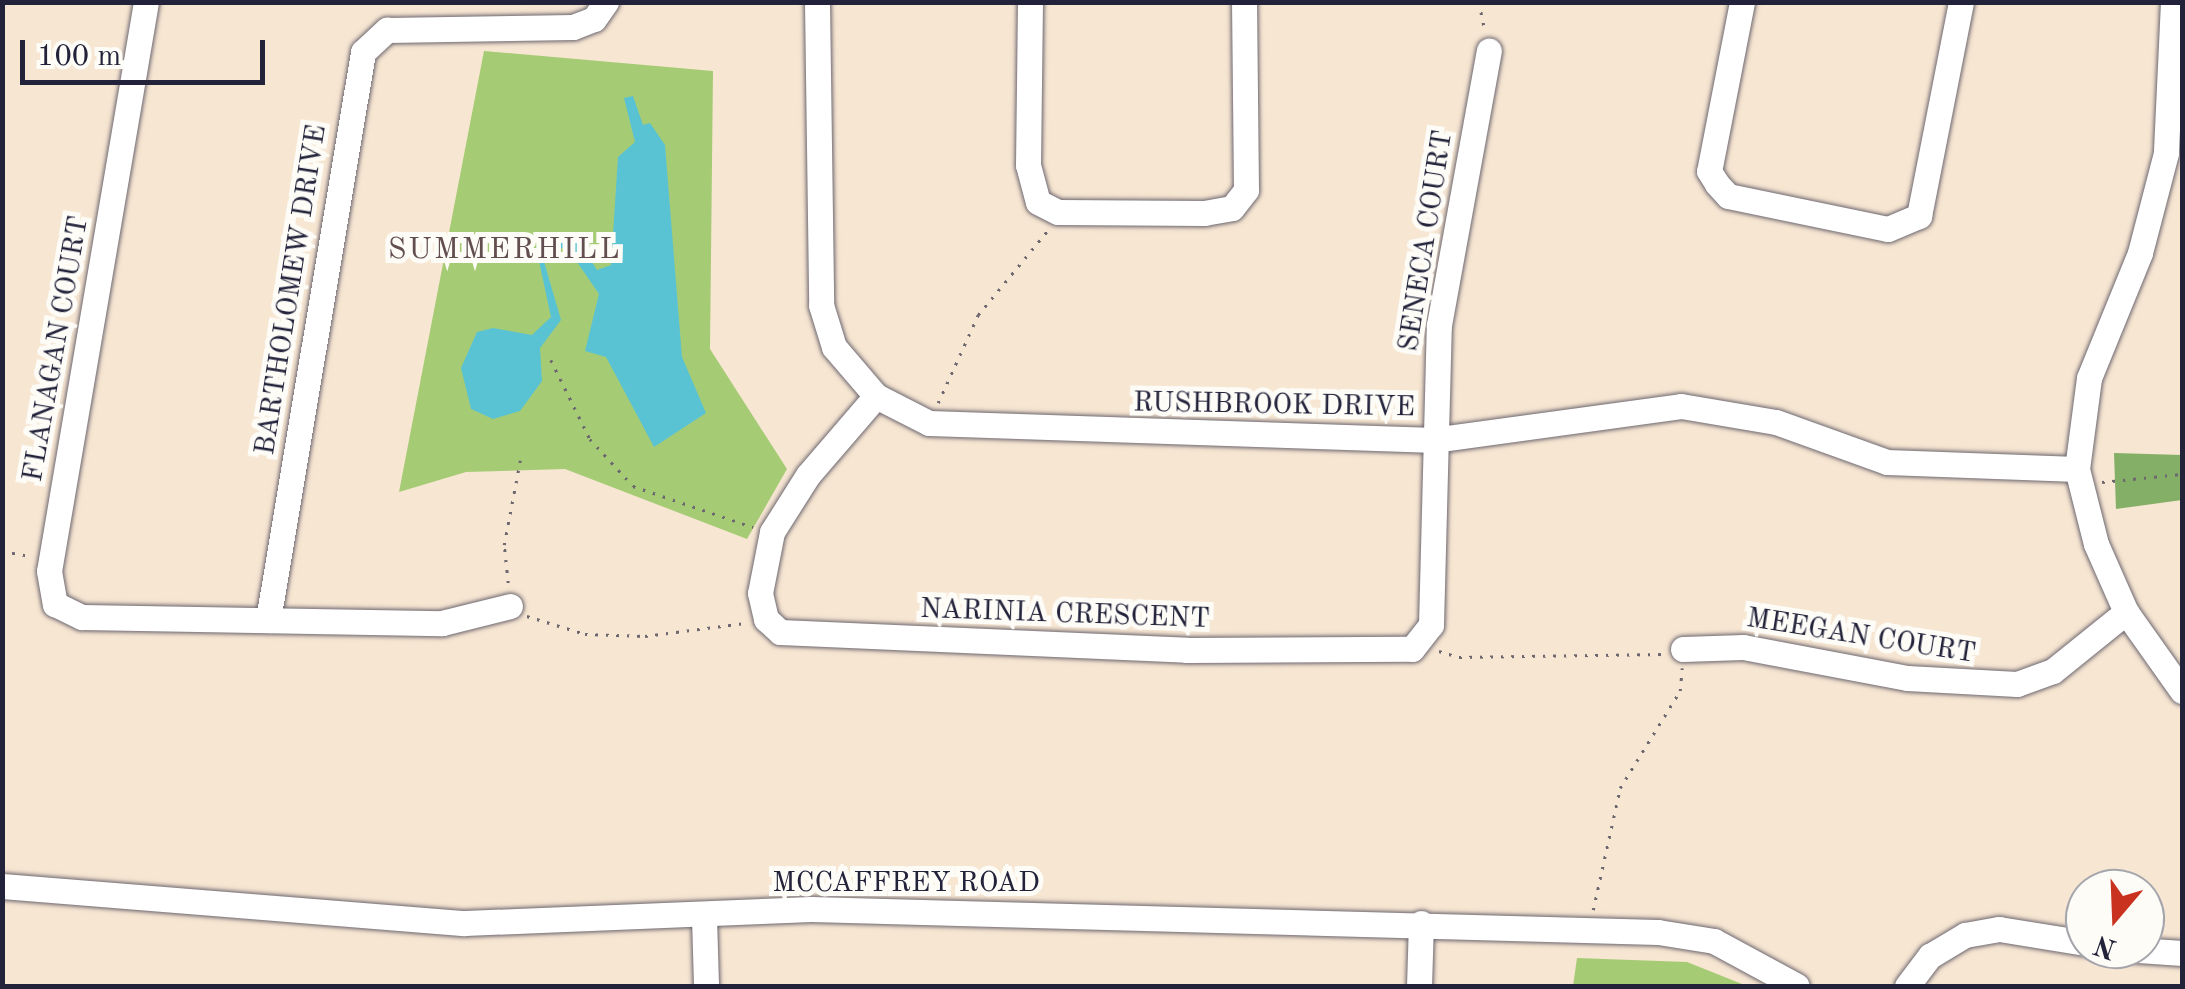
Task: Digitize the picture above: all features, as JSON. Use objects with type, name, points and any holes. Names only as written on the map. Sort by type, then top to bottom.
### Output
[{"type":"street","name":"FLANAGAN COURT","points":[[146,2],[51,560],[49,592],[67,614],[442,623],[510,606]]},
{"type":"street","name":"BARTHOLOMEW DRIVE","points":[[268,620],[363,52],[387,30],[573,28],[594,19],[606,2]]},
{"type":"street","name":"RUSHBROOK DRIVE","points":[[817,2],[821,305],[834,347],[876,396],[930,423],[1433,440],[1680,406],[1776,422],[1886,462],[2078,477]]},
{"type":"street","points":[[1030,2],[1028,165],[1038,202],[1058,212],[1222,212],[1240,198],[1246,174],[1244,2]]},
{"type":"street","points":[[1742,2],[1709,171],[1717,184],[1728,196],[1888,229],[1919,216],[1960,2]]},
{"type":"street","points":[[2172,2],[2166,153],[2140,253],[2090,378],[2078,477],[2126,612],[2182,691]]},
{"type":"street","name":"SENECA COURT","points":[[1433,440],[1439,325],[1489,52]]},
{"type":"street","points":[[766,619],[760,593],[772,532],[808,475],[876,396]]},
{"type":"street","points":[[1419,644],[1432,614],[1433,440]]},
{"type":"street","name":"MEEGAN COURT","points":[[1683,649],[1744,647],[1907,678],[2016,684],[2052,672],[2126,612]]},
{"type":"street","name":"NARINIA CRESCENT","points":[[766,619],[797,635],[872,640],[1188,650],[1404,651],[1419,644]]},
{"type":"street","name":"MCCAFFREY ROAD","points":[[2,886],[465,924],[704,917],[811,909],[1589,929],[1714,942],[1797,986]]},
{"type":"street","points":[[704,917],[706,986]]},
{"type":"street","points":[[1419,986],[1421,923]]},
{"type":"street","points":[[1907,986],[1930,956],[1965,935],[1999,929],[2065,939]]},
{"type":"path","points":[[1479,2],[1489,52]]},
{"type":"path","points":[[930,423],[978,316],[1042,242],[1058,212]]},
{"type":"path","points":[[551,360],[590,440],[633,486],[772,532]]},
{"type":"path","points":[[520,461],[504,546],[510,606],[585,634],[645,636],[766,619]]},
{"type":"path","points":[[2078,477],[2182,474]]},
{"type":"path","points":[[2,551],[51,560]]},
{"type":"path","points":[[1419,644],[1459,658],[1646,658],[1683,649],[1680,690],[1620,788],[1589,929]]},
{"type":"green space","points":[[484,51],[713,71],[710,349],[787,469],[747,539],[565,469],[466,472],[399,492]]},
{"type":"green space","points":[[2114,453],[2182,455],[2182,500],[2116,509]]},
{"type":"green space","points":[[1577,958],[1687,962],[1747,986],[1573,986]]},
{"type":"water","points":[[633,96],[643,125],[650,123],[665,145],[682,357],[706,413],[654,447],[606,357],[585,351],[599,294],[566,246],[543,258],[561,320],[540,348],[542,381],[520,411],[493,419],[471,409],[461,368],[477,332],[493,328],[532,335],[551,317],[536,247],[552,238],[578,240],[597,270],[611,265],[618,157],[635,142],[624,98]]},
{"type":"district","name":"SUMMERHILL","points":[[505,250]]}]
